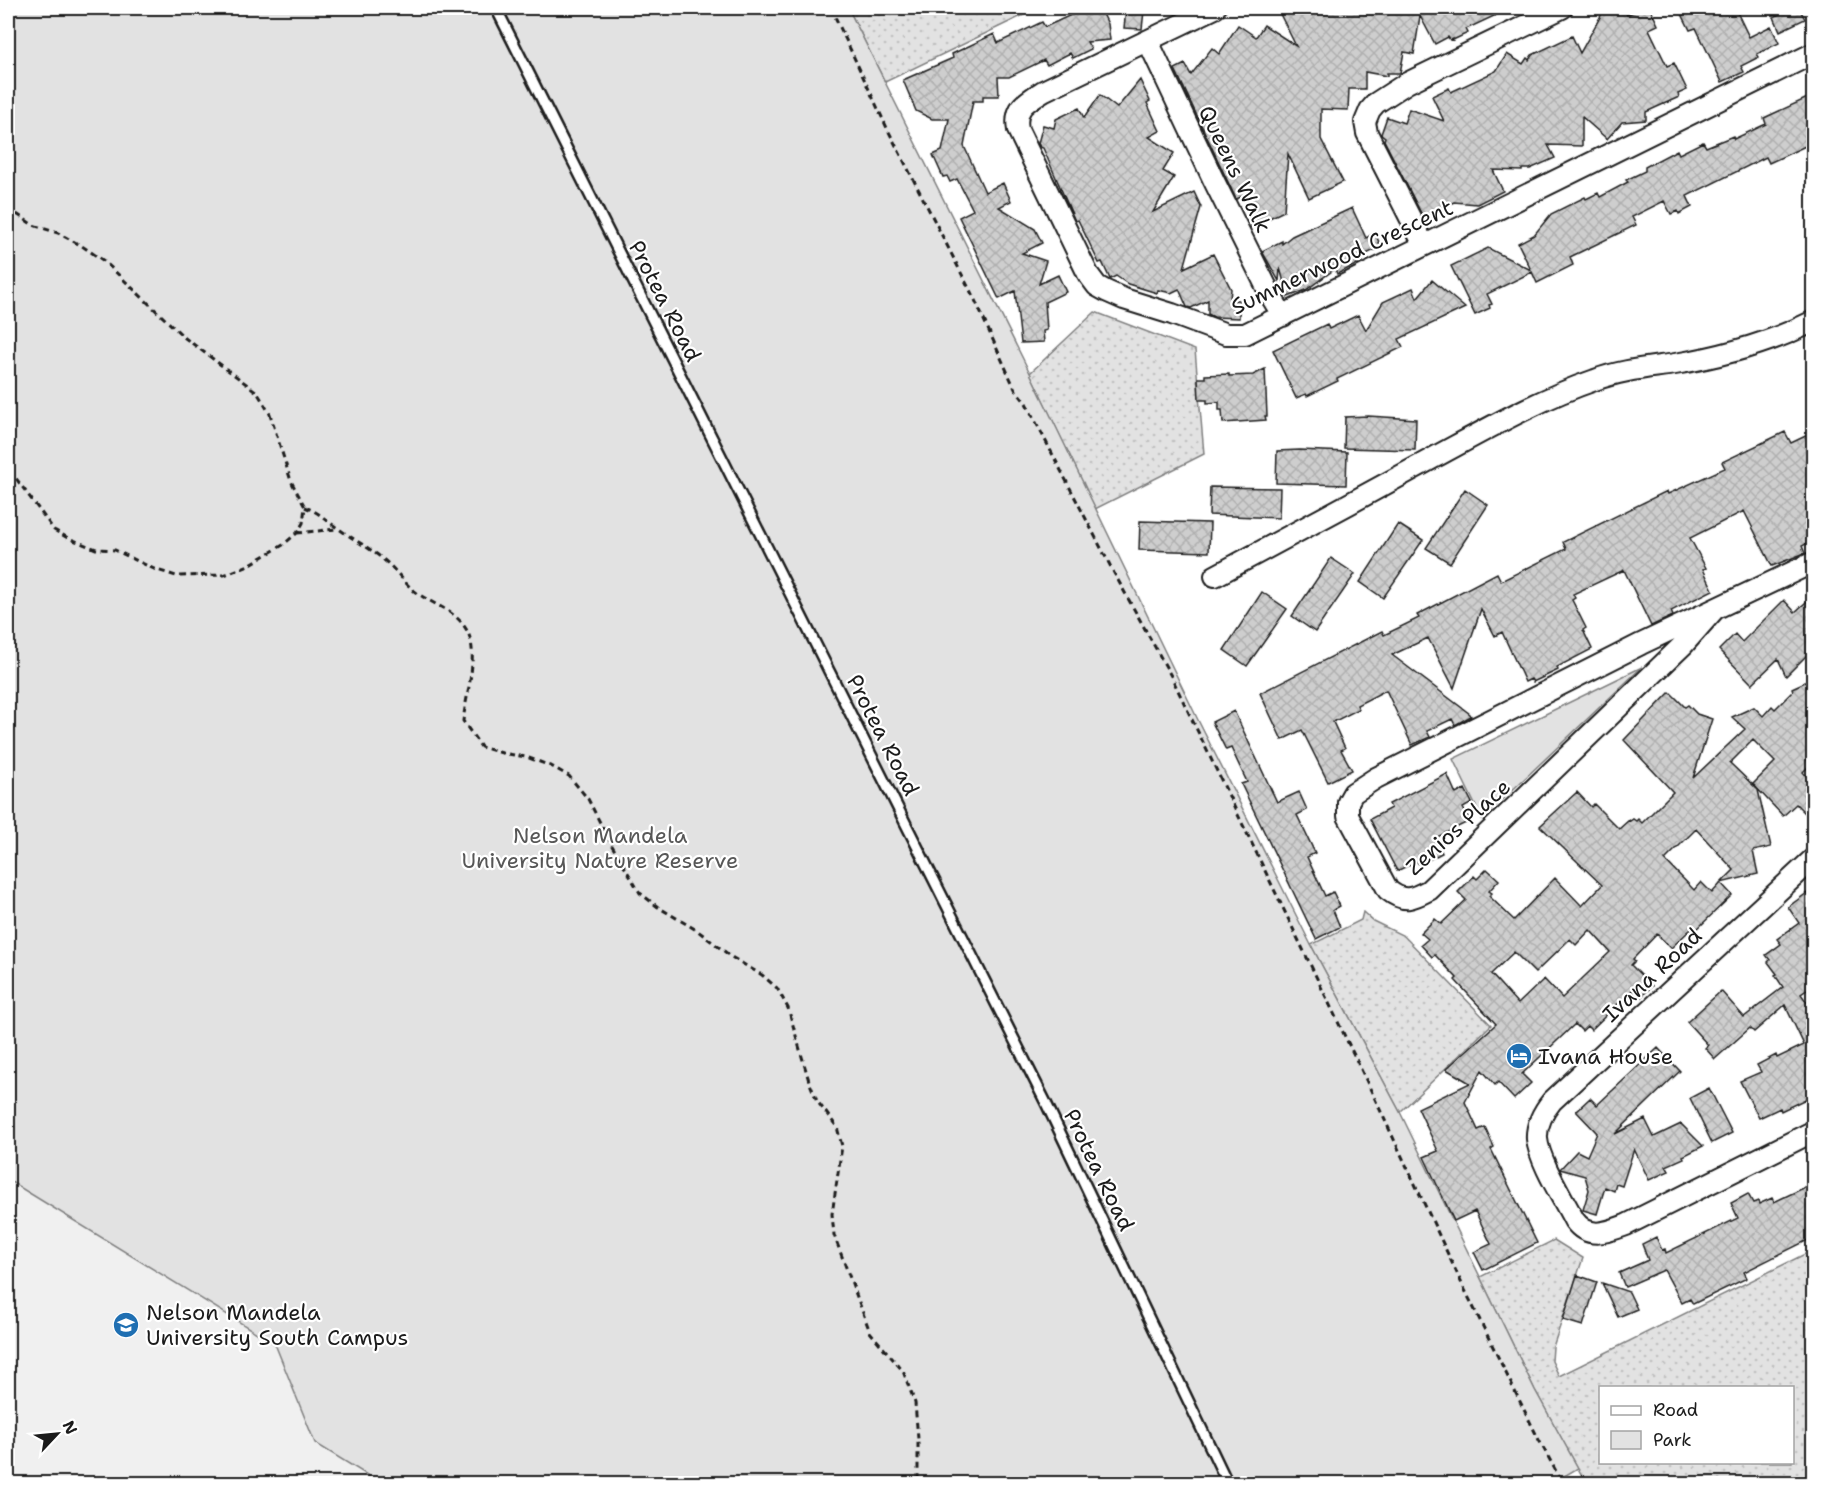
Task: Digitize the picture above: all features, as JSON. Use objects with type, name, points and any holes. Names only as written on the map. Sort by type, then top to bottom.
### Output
[{"type":"street","name":"Summerwood Crescent","points":[[1215,8],[1042,91],[1028,101],[1016,118],[1018,130],[1088,274],[1097,286],[1226,334],[1245,334],[1283,316],[1814,53]]},
{"type":"street","points":[[1424,245],[1367,133],[1365,122],[1370,110],[1376,103],[1407,83],[1562,8]]},
{"type":"street","name":"Queens Walk","points":[[1148,41],[1215,183],[1283,316]]},
{"type":"street","points":[[1215,576],[1500,422],[1559,394],[1595,379],[1626,371],[1747,348],[1777,338],[1814,321]]},
{"type":"street","name":"Zenios Place","points":[[1713,611],[1684,644],[1429,890],[1408,899],[1396,897],[1388,890],[1348,816],[1348,802],[1353,793],[1386,773],[1641,644],[1814,562]]},
{"type":"street","name":"Ivana Road","points":[[1814,858],[1552,1101],[1539,1122],[1537,1140],[1544,1161],[1574,1220],[1585,1231],[1600,1233],[1626,1225],[1814,1131]]},
{"type":"lane","name":"Protea Road","points":[[496,8],[1040,1093],[1228,1484]]},
{"type":"path","points":[[831,8],[887,128],[975,300],[1015,389],[1026,403],[1114,573],[1171,676],[1462,1284],[1563,1484]]},
{"type":"path","points":[[8,208],[33,225],[58,233],[104,261],[185,338],[257,392],[270,414],[291,481],[305,507],[303,523],[297,533],[283,545],[249,565],[224,575],[176,576],[154,569],[115,550],[96,549],[54,530],[15,477],[8,472]]},
{"type":"path","points":[[305,507],[320,513],[337,529],[359,541],[386,561],[416,592],[456,615],[469,635],[474,658],[463,721],[482,747],[526,757],[551,766],[569,776],[588,799],[640,893],[658,907],[698,930],[733,958],[762,975],[777,988],[788,1008],[817,1101],[837,1127],[842,1146],[832,1214],[834,1235],[870,1332],[903,1371],[915,1403],[918,1484]]},
{"type":"path","points":[[297,533],[337,529]]},
{"type":"shaded area","name":"Nelson Mandela University South Campus","points":[[8,1180],[275,1344],[315,1443],[380,1483],[8,1483]]},
{"type":"green space","name":"Nelson Mandela University Nature Reserve","points":[[8,8],[848,8],[1030,373],[1199,722],[1311,945],[1400,1112],[1535,1390],[1578,1468],[1551,1484],[380,1483],[315,1443],[275,1344],[8,1180]]},
{"type":"green space","points":[[848,8],[1036,8],[1036,9],[885,82]]},
{"type":"green space","points":[[1095,312],[1195,350],[1204,454],[1095,509],[1030,373]]},
{"type":"green space","points":[[1642,667],[1482,819],[1453,759]]},
{"type":"green space","points":[[1363,912],[1373,921],[1404,936],[1491,1025],[1400,1112],[1311,945],[1361,920]]},
{"type":"green space","points":[[1554,1240],[1583,1258],[1553,1347],[1552,1361],[1559,1376],[1813,1250],[1813,1483],[1586,1483],[1535,1390],[1480,1277]]},
{"type":"building","points":[[1086,8],[1100,8],[1108,24],[1110,40],[1087,42],[1091,49],[1073,58],[1070,53],[1047,65],[1044,60],[1009,77],[998,77],[999,96],[983,96],[983,101],[973,101],[964,146],[985,192],[1003,183],[1011,201],[999,207],[1035,229],[1042,243],[1022,253],[1046,261],[1039,284],[1058,275],[1066,292],[1045,302],[1047,330],[1043,331],[1044,342],[1021,343],[1015,291],[999,299],[959,217],[973,210],[957,179],[950,182],[947,176],[943,177],[933,155],[942,151],[949,119],[932,119],[916,111],[903,80],[953,58],[952,54],[994,34],[998,43],[1042,22],[1045,27]]},
{"type":"building","points":[[1277,8],[1511,8],[1466,29],[1468,33],[1453,40],[1448,37],[1435,44],[1420,16],[1414,54],[1404,52],[1400,73],[1387,73],[1387,76],[1365,72],[1365,89],[1349,89],[1348,110],[1321,109],[1321,139],[1343,182],[1309,198],[1288,154],[1284,211],[1251,227],[1251,193],[1236,199],[1175,69],[1185,64],[1191,75],[1212,48],[1219,54],[1238,25],[1256,37],[1264,25],[1296,46]]},
{"type":"building","points":[[1623,8],[1627,15],[1642,8],[1650,8],[1658,25],[1649,29],[1667,66],[1674,63],[1687,90],[1678,94],[1679,97],[1646,112],[1646,120],[1622,122],[1607,139],[1582,117],[1582,146],[1548,145],[1555,158],[1530,169],[1522,169],[1522,171],[1493,170],[1503,191],[1477,204],[1454,202],[1423,217],[1384,140],[1385,137],[1381,134],[1387,117],[1404,123],[1409,109],[1444,121],[1432,96],[1449,88],[1451,92],[1496,71],[1507,54],[1523,64],[1532,55],[1572,36],[1580,53],[1604,10]]},
{"type":"building","points":[[1679,8],[1735,8],[1749,37],[1771,26],[1779,43],[1757,54],[1759,57],[1741,66],[1744,72],[1722,82],[1696,28],[1690,30]]},
{"type":"building","points":[[1774,8],[1799,8],[1805,19],[1780,31],[1774,17],[1778,15]]},
{"type":"building","points":[[1126,9],[1144,11],[1142,29],[1124,28]]},
{"type":"building","points":[[1140,80],[1150,101],[1147,103],[1160,131],[1149,137],[1174,153],[1163,171],[1174,177],[1153,212],[1194,192],[1201,207],[1184,268],[1213,254],[1231,289],[1230,300],[1239,300],[1239,318],[1214,317],[1208,314],[1208,300],[1191,308],[1187,307],[1179,289],[1171,293],[1158,290],[1157,293],[1128,284],[1116,276],[1110,279],[1102,262],[1099,263],[1078,220],[1075,221],[1043,148],[1038,143],[1043,125],[1054,128],[1056,119],[1079,108],[1084,118],[1100,95],[1117,108]]},
{"type":"building","points":[[1814,95],[1814,142],[1769,163],[1766,157],[1687,196],[1692,207],[1679,214],[1678,211],[1671,214],[1664,201],[1632,217],[1636,225],[1570,257],[1573,265],[1537,283],[1532,272],[1487,294],[1492,304],[1489,305],[1490,308],[1475,315],[1451,266],[1488,248],[1531,270],[1518,243],[1534,235],[1551,214],[1585,197],[1586,199],[1598,193],[1600,197],[1645,171],[1645,167],[1677,150],[1679,154],[1703,142],[1706,147],[1733,136],[1734,139],[1766,124],[1764,118]]},
{"type":"building","points":[[1352,208],[1366,238],[1375,233],[1381,247],[1360,257],[1362,262],[1337,274],[1335,269],[1306,290],[1288,297],[1280,268],[1279,281],[1262,251],[1282,241],[1282,244],[1292,236]]},
{"type":"building","points":[[1432,280],[1465,308],[1399,339],[1403,347],[1307,396],[1306,394],[1296,398],[1273,350],[1327,324],[1329,329],[1358,315],[1366,330],[1383,302],[1413,288],[1417,298]]},
{"type":"building","points":[[1265,369],[1266,420],[1223,423],[1219,402],[1207,403],[1207,400],[1199,400],[1198,378],[1205,378],[1205,375],[1253,375]]},
{"type":"building","points":[[1345,417],[1416,419],[1415,450],[1344,448]]},
{"type":"building","points":[[1785,432],[1791,443],[1814,432],[1814,540],[1802,546],[1805,553],[1772,566],[1744,511],[1690,538],[1706,568],[1703,569],[1713,590],[1671,611],[1673,616],[1651,626],[1624,570],[1573,594],[1575,598],[1572,600],[1586,628],[1583,630],[1592,649],[1533,682],[1531,679],[1525,682],[1502,632],[1495,636],[1481,609],[1454,688],[1428,638],[1392,655],[1470,714],[1471,716],[1455,725],[1452,719],[1427,731],[1430,737],[1412,745],[1386,690],[1357,705],[1359,709],[1333,722],[1345,748],[1341,750],[1352,770],[1328,782],[1302,730],[1282,740],[1260,693],[1382,631],[1384,635],[1419,618],[1417,615],[1497,573],[1501,581],[1566,549],[1563,542],[1667,491],[1668,494],[1725,468],[1722,462]]},
{"type":"building","points":[[1277,451],[1347,452],[1346,485],[1276,483]]},
{"type":"building","points":[[1210,487],[1280,488],[1279,518],[1209,515]]},
{"type":"building","points":[[1465,489],[1488,505],[1450,563],[1426,548]]},
{"type":"building","points":[[1140,521],[1210,523],[1209,552],[1139,550]]},
{"type":"building","points":[[1398,524],[1423,540],[1383,598],[1360,582]]},
{"type":"building","points":[[1331,558],[1355,574],[1315,632],[1292,616]]},
{"type":"building","points":[[1262,592],[1287,609],[1247,666],[1224,650]]},
{"type":"building","points":[[1814,595],[1814,648],[1786,676],[1778,659],[1752,684],[1719,650],[1735,634],[1742,642],[1784,600],[1795,612]]},
{"type":"building","points":[[1814,678],[1814,753],[1807,760],[1811,764],[1803,772],[1814,784],[1814,822],[1796,804],[1783,816],[1753,784],[1775,762],[1753,740],[1730,763],[1758,790],[1771,847],[1753,851],[1758,874],[1721,883],[1732,895],[1694,932],[1691,929],[1671,948],[1657,934],[1633,959],[1635,961],[1631,965],[1652,986],[1640,998],[1632,990],[1591,1030],[1587,1026],[1582,1031],[1575,1024],[1522,1074],[1531,1083],[1514,1099],[1498,1082],[1495,1085],[1482,1070],[1465,1102],[1478,1130],[1485,1127],[1494,1147],[1491,1149],[1537,1243],[1483,1270],[1474,1252],[1491,1244],[1475,1211],[1454,1221],[1424,1157],[1438,1151],[1418,1108],[1470,1083],[1446,1069],[1496,1024],[1455,980],[1457,978],[1435,955],[1432,957],[1421,945],[1428,939],[1421,933],[1435,919],[1441,924],[1466,900],[1458,892],[1474,876],[1477,879],[1487,869],[1499,880],[1489,891],[1492,893],[1489,896],[1514,920],[1555,878],[1582,906],[1602,885],[1540,826],[1577,792],[1591,807],[1594,804],[1619,829],[1629,820],[1638,819],[1642,823],[1673,792],[1624,740],[1670,692],[1685,707],[1688,705],[1697,714],[1712,719],[1693,778],[1745,729],[1732,717],[1754,707],[1763,716],[1772,706],[1775,709],[1793,691],[1792,688]],"holes":[[[1696,829],[1734,870],[1712,893],[1701,882],[1694,890],[1665,860]],[[1590,930],[1610,952],[1562,998],[1544,979],[1518,1004],[1491,974],[1514,952],[1535,973],[1570,939],[1576,945]]]},
{"type":"building","points":[[1234,711],[1277,802],[1299,792],[1307,810],[1297,815],[1315,853],[1307,857],[1325,896],[1333,892],[1340,906],[1333,910],[1340,927],[1316,939],[1241,784],[1247,782],[1231,748],[1226,750],[1212,722]]},
{"type":"building","points":[[1447,774],[1456,794],[1465,789],[1472,803],[1463,808],[1470,821],[1435,838],[1442,853],[1419,865],[1417,861],[1397,871],[1370,819],[1391,808],[1389,804]]},
{"type":"building","points":[[1807,893],[1814,902],[1814,985],[1801,994],[1814,1012],[1808,1016],[1814,1029],[1814,1095],[1781,1111],[1780,1108],[1759,1118],[1740,1081],[1761,1072],[1757,1065],[1804,1045],[1785,1005],[1754,1032],[1750,1028],[1715,1059],[1705,1048],[1708,1045],[1687,1022],[1721,991],[1744,1017],[1783,987],[1766,955],[1781,944],[1777,939],[1799,923],[1788,907]]},
{"type":"building","points":[[1658,1048],[1680,1071],[1615,1134],[1645,1119],[1654,1137],[1681,1124],[1703,1146],[1666,1166],[1669,1171],[1649,1180],[1634,1149],[1622,1186],[1616,1184],[1614,1191],[1605,1187],[1597,1214],[1583,1210],[1589,1190],[1585,1176],[1560,1169],[1577,1151],[1587,1156],[1597,1133],[1576,1111],[1590,1098],[1597,1105]]},
{"type":"building","points":[[1709,1088],[1732,1133],[1712,1143],[1690,1098]]},
{"type":"building","points":[[1814,1183],[1814,1237],[1744,1272],[1747,1278],[1693,1304],[1690,1299],[1682,1303],[1664,1270],[1625,1287],[1619,1273],[1648,1260],[1642,1244],[1656,1237],[1662,1250],[1665,1249],[1666,1253],[1738,1218],[1731,1203],[1748,1194],[1753,1203],[1758,1201],[1759,1204],[1772,1198],[1774,1202]]},
{"type":"building","points":[[1577,1275],[1597,1282],[1583,1326],[1563,1320]]},
{"type":"building","points":[[1602,1283],[1629,1292],[1637,1309],[1618,1317]]},
{"type":"place","name":"Ivana House","points":[[1519,1056]]},
{"type":"place","name":"Nelson Mandela University South Campus","points":[[126,1325]]}]
